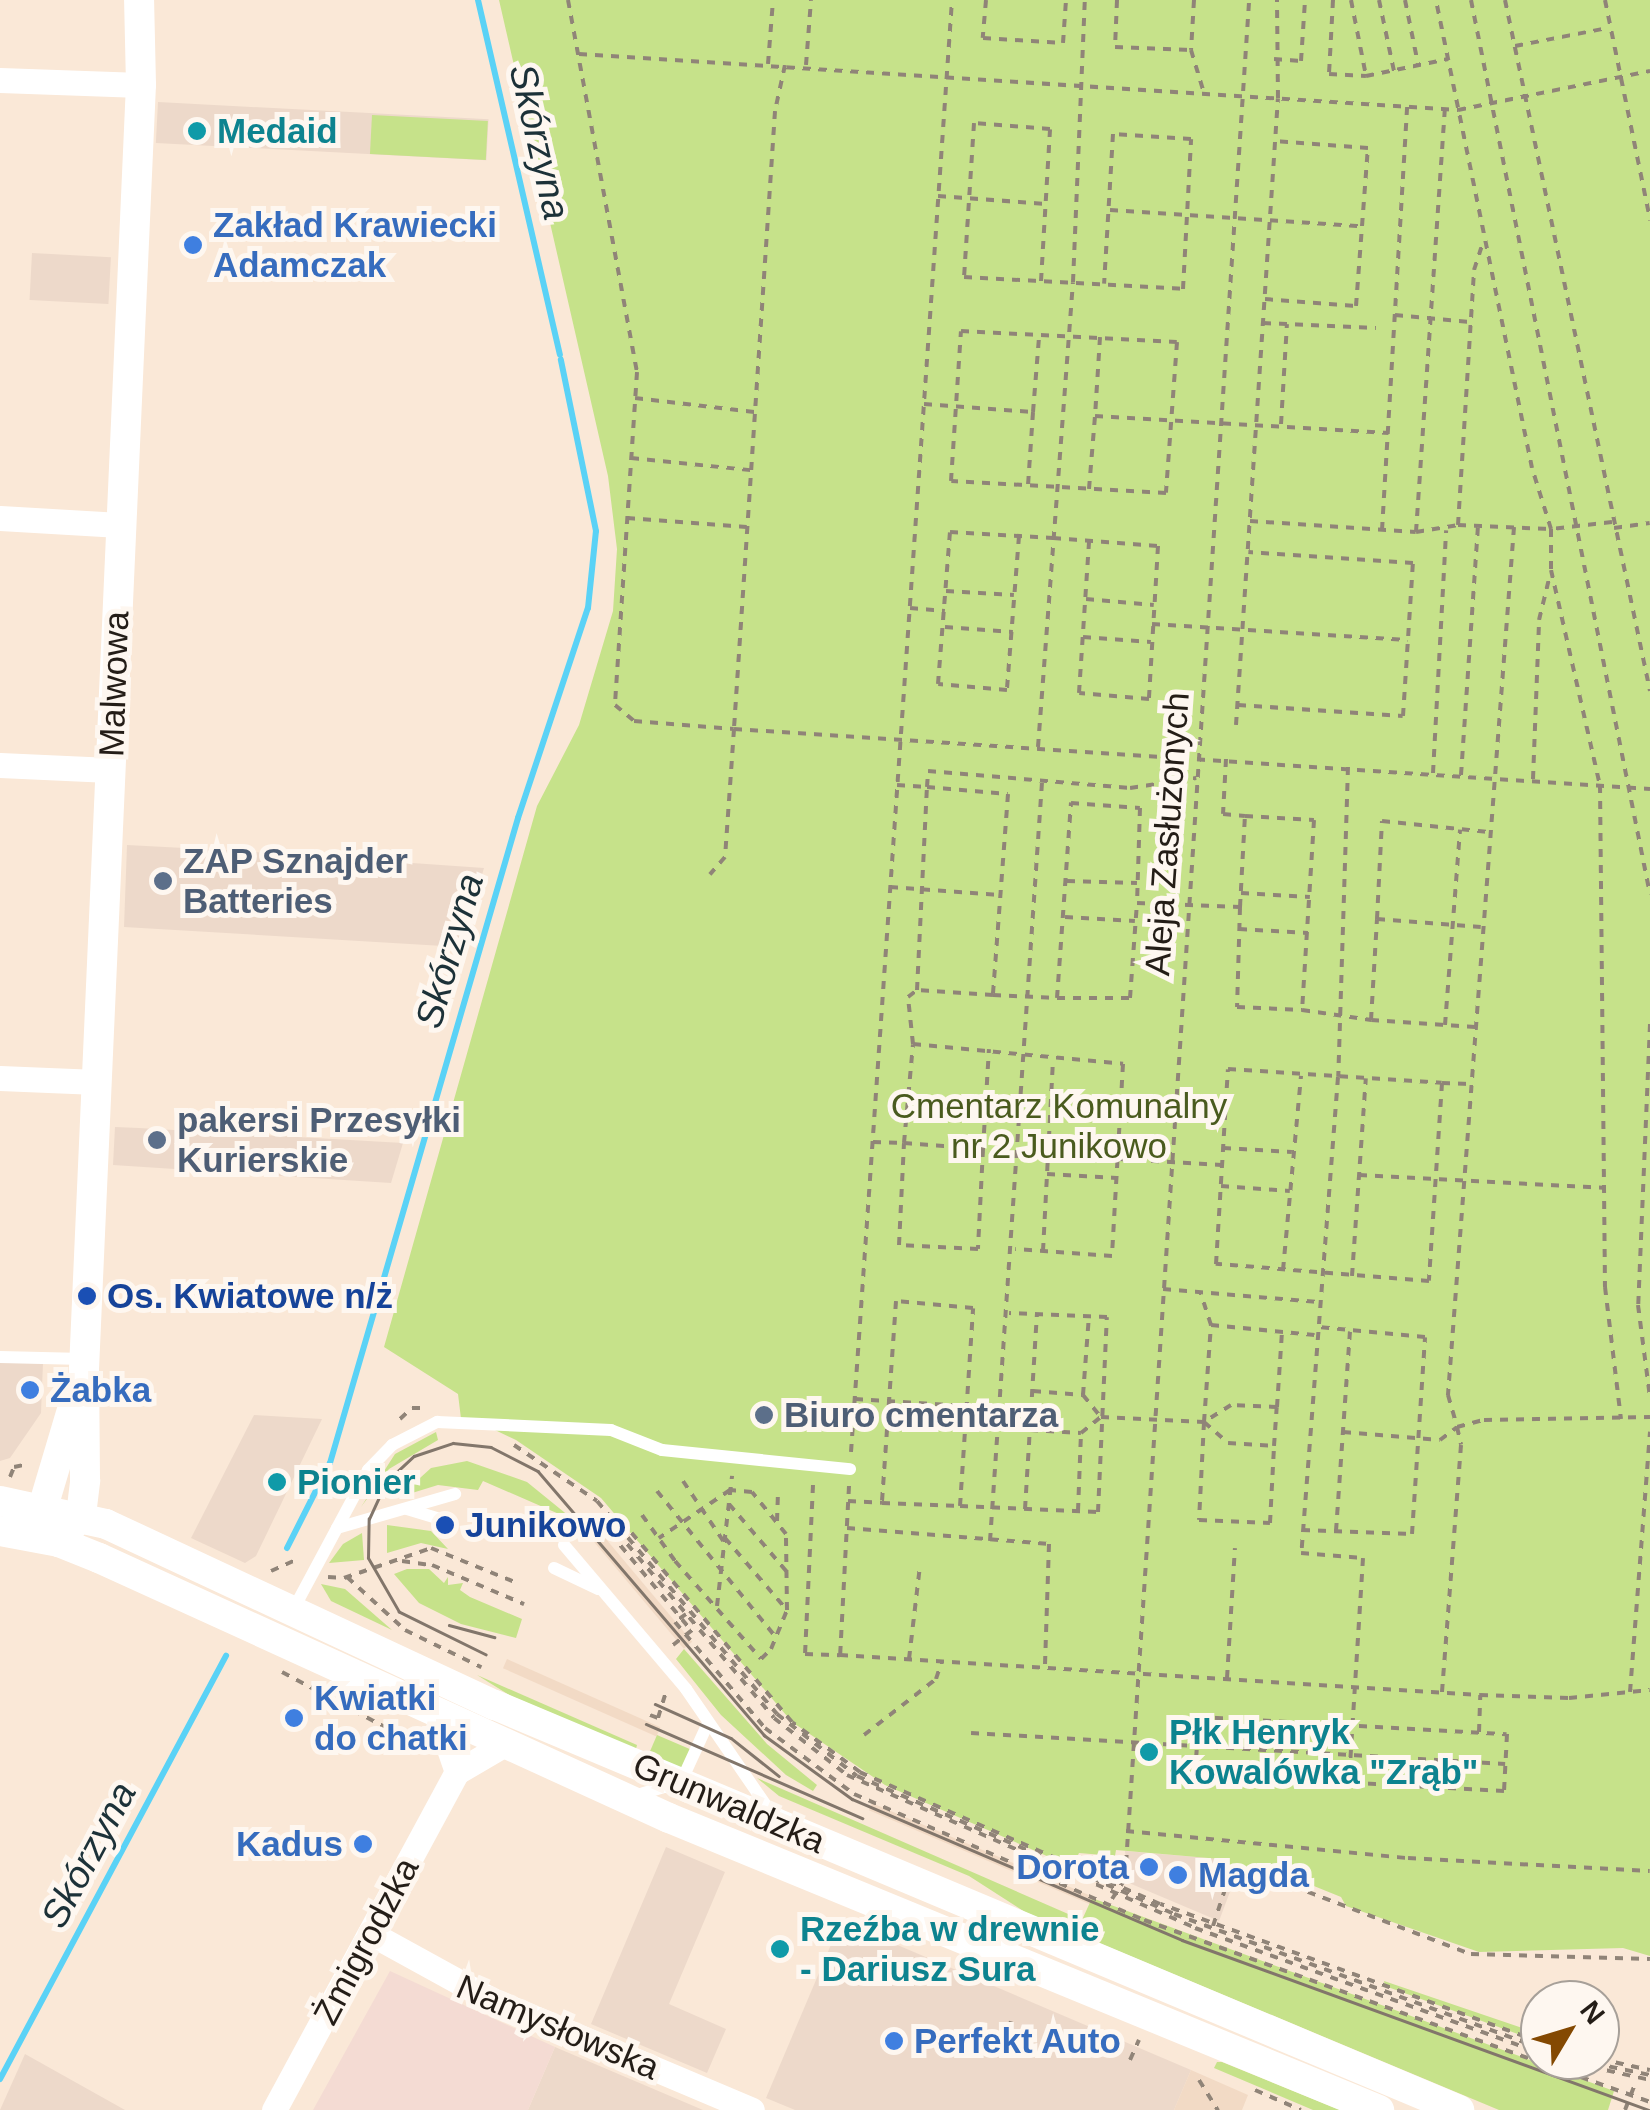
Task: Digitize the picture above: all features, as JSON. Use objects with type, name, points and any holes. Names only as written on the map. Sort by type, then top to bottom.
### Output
[{"type":"street","name":"Malwowa","points":[[81,1516],[84,1364],[141,86],[139,0]]},
{"type":"street","points":[[0,80],[141,86]]},
{"type":"street","points":[[0,518],[120,524]]},
{"type":"street","points":[[0,764],[110,770]]},
{"type":"street","points":[[0,1078],[96,1082]]},
{"type":"street","name":"Malwowa","points":[[43,1507],[84,1364]]},
{"type":"street","name":"Grunwaldzka","points":[[0,1501],[81,1516],[681,1782],[1459,2110]]},
{"type":"street","points":[[43,1507],[60,1542],[81,1516]]},
{"type":"street","name":"Grunwaldzka","points":[[0,1531],[60,1542],[436,1714],[624,1794],[669,1818],[1379,2110]]},
{"type":"street","points":[[436,1714],[457,1772],[506,1744]]},
{"type":"street","name":"Żmigrodzka","points":[[274,2110],[457,1772]]},
{"type":"street","name":"Namysłowska","points":[[370,1933],[492,2000],[752,2110]]},
{"type":"lane","points":[[0,1357],[84,1364]]},
{"type":"lane","points":[[277,1641],[368,1470],[392,1445],[438,1422],[611,1430],[662,1450],[850,1469]]},
{"type":"lane","points":[[336,1528],[455,1494]]},
{"type":"lane","points":[[404,1508],[444,1520]]},
{"type":"lane","points":[[564,1545],[708,1723],[752,1792],[794,1830]]},
{"type":"lane","points":[[554,1568],[605,1592]]},
{"type":"lane","points":[[624,1794],[651,1794],[681,1782],[708,1723]]},
{"type":"path","points":[[568,0],[637,372],[615,704],[634,721],[1650,788]]},
{"type":"path","points":[[768,64],[773,0]]},
{"type":"path","points":[[806,67],[811,0]]},
{"type":"path","points":[[840,1655],[952,0]]},
{"type":"path","points":[[986,0],[983,38],[1063,44],[1066,0]]},
{"type":"path","points":[[1038,747],[1073,282],[1086,0]]},
{"type":"path","points":[[1117,0],[1115,47],[1191,50]]},
{"type":"path","points":[[1194,0],[1191,50],[1204,94]]},
{"type":"path","name":"Aleja Zasłużonych","points":[[1114,1892],[1125,1863],[1248,0]]},
{"type":"path","points":[[1236,725],[1278,98],[1274,59],[1277,0]]},
{"type":"path","points":[[1274,59],[1300,61],[1305,0]]},
{"type":"path","points":[[1333,0],[1329,74],[1366,76],[1448,60]]},
{"type":"path","points":[[1351,0],[1366,76]]},
{"type":"path","points":[[1379,0],[1394,71]]},
{"type":"path","points":[[1405,0],[1418,66]]},
{"type":"path","points":[[1436,0],[1532,468],[1551,529],[1551,570],[1600,785],[1608,1343],[1621,1419]]},
{"type":"path","points":[[1471,0],[1580,526],[1650,894]]},
{"type":"path","points":[[1505,0],[1522,99],[1553,218],[1650,691]]},
{"type":"path","points":[[1605,0],[1650,220]]},
{"type":"path","points":[[1515,46],[1610,27]]},
{"type":"path","points":[[579,54],[1445,110],[1492,106],[1650,72]]},
{"type":"path","points":[[710,874],[725,857],[775,111],[786,66]]},
{"type":"path","points":[[1382,530],[1407,107]]},
{"type":"path","points":[[1416,532],[1445,110]]},
{"type":"path","points":[[1040,281],[1050,129],[974,123],[964,278],[1183,289],[1191,139],[1113,134],[1104,284]]},
{"type":"path","points":[[1265,299],[1356,306],[1368,148],[1274,142]]},
{"type":"path","points":[[938,196],[1046,204]]},
{"type":"path","points":[[1110,210],[1360,226]]},
{"type":"path","points":[[1458,525],[1470,322],[1485,238]]},
{"type":"path","points":[[1395,315],[1470,322]]},
{"type":"path","points":[[1263,323],[1376,328]]},
{"type":"path","points":[[1281,426],[1287,324]]},
{"type":"path","points":[[962,331],[1039,334],[1177,342],[1166,494],[951,481],[962,331]]},
{"type":"path","points":[[1028,486],[1039,334]]},
{"type":"path","points":[[1089,489],[1100,338]]},
{"type":"path","points":[[635,398],[754,412]]},
{"type":"path","points":[[924,404],[1033,412]]},
{"type":"path","points":[[1096,416],[1388,433]]},
{"type":"path","points":[[631,458],[750,470]]},
{"type":"path","points":[[627,518],[747,527]]},
{"type":"path","points":[[1250,521],[1416,532],[1458,525],[1551,529],[1650,523]]},
{"type":"path","points":[[1461,775],[1478,526]]},
{"type":"path","points":[[1442,1693],[1461,1445],[1448,1395],[1514,527]]},
{"type":"path","points":[[1433,773],[1446,530]]},
{"type":"path","points":[[1019,536],[1008,690],[938,684],[950,532],[1054,538],[1158,546],[1149,699],[1079,693],[1089,542]]},
{"type":"path","points":[[1238,705],[1403,716],[1408,640],[1412,563],[1248,552]]},
{"type":"path","points":[[1533,780],[1539,620],[1551,570]]},
{"type":"path","points":[[946,591],[1014,595]]},
{"type":"path","points":[[1086,600],[1154,606]]},
{"type":"path","points":[[910,608],[945,610]]},
{"type":"path","points":[[1152,624],[1408,640]]},
{"type":"path","points":[[945,628],[1013,632]]},
{"type":"path","points":[[1083,637],[1151,642]]},
{"type":"path","points":[[1226,759],[1223,814],[1314,820],[1302,1010]]},
{"type":"path","points":[[1348,767],[1338,1077],[1301,1552],[1364,1558],[1349,1782]]},
{"type":"path","points":[[918,990],[928,771],[1130,788],[1196,778]]},
{"type":"path","points":[[990,1540],[1013,1249],[1042,783]]},
{"type":"path","points":[[897,786],[1008,794],[993,995]]},
{"type":"path","points":[[989,1048],[978,1248],[899,1245],[913,1044],[908,997],[918,990],[1028,998],[1058,998],[1130,998],[1140,808],[1071,804],[1058,998]]},
{"type":"path","points":[[1245,816],[1236,1007],[1475,1027]]},
{"type":"path","points":[[1371,1020],[1382,821],[1490,832]]},
{"type":"path","points":[[1445,1024],[1460,829]]},
{"type":"path","points":[[1067,881],[1137,884]]},
{"type":"path","points":[[890,887],[1000,895]]},
{"type":"path","points":[[1241,893],[1310,897]]},
{"type":"path","points":[[1136,903],[1240,907]]},
{"type":"path","points":[[1065,917],[1134,921]]},
{"type":"path","points":[[1377,919],[1483,927]]},
{"type":"path","points":[[1240,930],[1308,933]]},
{"type":"path","points":[[1650,1024],[1638,1304],[1650,1397]]},
{"type":"path","points":[[913,1044],[1024,1050],[1053,1059],[1123,1064],[1112,1256],[1013,1249]]},
{"type":"path","points":[[1043,1251],[1053,1059]]},
{"type":"path","points":[[1442,1083],[1429,1281],[1216,1264],[1228,1069],[1470,1084]]},
{"type":"path","points":[[1283,1270],[1301,1074]]},
{"type":"path","points":[[1352,1276],[1366,1078]]},
{"type":"path","points":[[1050,1136],[1119,1141]]},
{"type":"path","points":[[872,1142],[982,1149]]},
{"type":"path","points":[[1224,1148],[1292,1152]]},
{"type":"path","points":[[1118,1159],[1222,1166]]},
{"type":"path","points":[[1047,1174],[1117,1178]]},
{"type":"path","points":[[1359,1175],[1604,1188]]},
{"type":"path","points":[[1221,1186],[1290,1191]]},
{"type":"path","points":[[1162,1289],[1318,1302]]},
{"type":"path","points":[[1200,1292],[1211,1325],[1199,1520],[1270,1523],[1282,1332]]},
{"type":"path","points":[[882,1503],[896,1300],[972,1308],[960,1506]]},
{"type":"path","points":[[848,1501],[1098,1512],[1106,1316],[1008,1313]]},
{"type":"path","points":[[1025,1509],[1037,1314]]},
{"type":"path","points":[[1083,1395],[1089,1316]]},
{"type":"path","points":[[1211,1325],[1315,1335]]},
{"type":"path","points":[[1302,1530],[1412,1534],[1425,1337],[1316,1327]]},
{"type":"path","points":[[1336,1531],[1350,1330]]},
{"type":"path","points":[[1032,1391],[1083,1395],[1102,1417]]},
{"type":"path","points":[[855,1398],[966,1406]]},
{"type":"path","points":[[1030,1430],[1081,1433],[1102,1417],[1204,1422],[1232,1405],[1277,1407]]},
{"type":"path","points":[[1343,1432],[1440,1440],[1457,1427],[1484,1420],[1650,1417]]},
{"type":"path","points":[[1204,1422],[1228,1444],[1274,1446]]},
{"type":"path","points":[[1630,1692],[1650,1432]]},
{"type":"path","points":[[1078,1511],[1081,1433]]},
{"type":"path","points":[[499,1437],[609,1514],[776,1739],[854,1794],[1144,1920],[1650,2102]]},
{"type":"path","points":[[716,1606],[734,1458]]},
{"type":"path","points":[[815,1465],[805,1654],[1480,1695],[1568,1698],[1650,1690]]},
{"type":"path","points":[[683,1481],[724,1540],[787,1610]]},
{"type":"path","points":[[642,1514],[659,1538],[761,1659],[784,1628],[786,1534],[752,1492],[730,1490],[659,1538]]},
{"type":"path","points":[[657,1491],[775,1636]]},
{"type":"path","points":[[777,1522],[778,1496]]},
{"type":"path","points":[[728,1504],[787,1572]]},
{"type":"path","points":[[582,1536],[609,1514]]},
{"type":"path","points":[[600,1521],[774,1718],[824,1760],[1114,1892],[1211,1931],[1520,2041]]},
{"type":"path","points":[[620,1528],[625,1525],[810,1739],[886,1785],[1079,1877]]},
{"type":"path","points":[[572,1528],[593,1550]]},
{"type":"path","points":[[620,1528],[683,1616]]},
{"type":"path","points":[[847,1528],[1049,1544],[1045,1666]]},
{"type":"path","points":[[322,1575],[348,1577],[431,1548],[518,1582]]},
{"type":"path","points":[[1227,1678],[1235,1548]]},
{"type":"path","points":[[402,1561],[432,1565],[524,1604]]},
{"type":"path","points":[[909,1659],[920,1566]]},
{"type":"path","points":[[348,1577],[405,1630],[481,1667]]},
{"type":"path","points":[[683,1616],[675,1622],[694,1629]]},
{"type":"path","points":[[662,1632],[674,1646],[694,1629]]},
{"type":"path","points":[[864,1735],[936,1679],[942,1661]]},
{"type":"path","points":[[650,1715],[658,1718],[667,1694],[662,1684]]},
{"type":"path","points":[[1478,1732],[1480,1695]]},
{"type":"path","points":[[1199,1717],[1352,1726],[1507,1734],[1504,1791],[1195,1774],[1199,1717]]},
{"type":"path","points":[[970,1734],[1505,1764]]},
{"type":"path","points":[[1126,1831],[1408,1858],[1650,1871]]},
{"type":"path","points":[[1079,1877],[1086,1861],[1125,1863]]},
{"type":"path","points":[[1211,1931],[1228,1880],[1248,1869],[1471,1954],[1650,1959]]},
{"type":"path","points":[[1114,1892],[1211,1931],[1520,2041]]},
{"type":"path","points":[[1009,2028],[1011,2021]]},
{"type":"path","points":[[1130,2060],[1139,2040]]},
{"type":"path","points":[[1620,2065],[1650,2075]]},
{"type":"path","points":[[1620,2069],[1650,2075]]},
{"type":"path","points":[[1620,2070],[1650,2075]]},
{"type":"path","points":[[1199,2080],[1218,2110]]},
{"type":"path","points":[[1625,2110],[1636,2082]]},
{"type":"shaded area","name":"Medaid","points":[[158,102],[489,119],[486,160],[156,143]]},
{"type":"shaded area","points":[[32,253],[111,257],[108,304],[30,300]]},
{"type":"shaded area","points":[[127,845],[484,868],[460,947],[124,927]]},
{"type":"shaded area","points":[[115,1127],[403,1143],[391,1183],[113,1165]]},
{"type":"shaded area","points":[[0,1361],[43,1363],[41,1413],[10,1458],[0,1461]]},
{"type":"shaded area","points":[[254,1415],[322,1419],[256,1556],[245,1563],[191,1538]]},
{"type":"shaded area","points":[[590,1520],[692,1642],[684,1649],[582,1527]]},
{"type":"shaded area","points":[[507,1659],[660,1727],[656,1736],[503,1668]]},
{"type":"shaded area","points":[[872,1803],[1093,1897],[1090,1904],[869,1810]]},
{"type":"shaded area","points":[[666,1847],[725,1872],[669,2004],[726,2029],[707,2073],[591,2024]]},
{"type":"shaded area","points":[[1125,1851],[1220,1859],[1232,1869],[1234,1881],[1219,1921],[1129,1883]]},
{"type":"shaded area","points":[[841,1921],[1191,2070],[1174,2110],[795,2110],[766,2098]]},
{"type":"shaded area","points":[[390,1971],[555,2047],[528,2110],[313,2110]]},
{"type":"shaded area","points":[[555,2047],[562,2050],[703,2110],[528,2110]]},
{"type":"shaded area","points":[[25,2054],[125,2110],[0,2110]]},
{"type":"shaded area","points":[[1191,2070],[1248,2095],[1242,2110],[1174,2110]]},
{"type":"green space","name":"Cmentarz Komunalny nr 2 Junikowo","points":[[499,0],[1650,0],[1650,1956],[1623,1948],[1479,1952],[1346,1906],[1341,1897],[1272,1869],[1232,1869],[1220,1859],[1116,1850],[1115,1856],[1079,1853],[1072,1867],[885,1785],[792,1722],[601,1498],[516,1440],[495,1430],[462,1427],[458,1394],[384,1347],[537,806],[579,725],[613,611],[617,549],[608,476]]},
{"type":"green space","points":[[372,115],[488,121],[486,160],[370,154]]},
{"type":"green space","points":[[436,1432],[438,1440],[389,1469],[361,1507],[395,1454]]},
{"type":"green space","points":[[467,1461],[527,1482],[575,1521],[483,1481],[478,1490],[438,1485],[399,1497],[431,1468]]},
{"type":"green space","points":[[387,1525],[431,1531],[448,1549],[421,1543],[387,1553]]},
{"type":"green space","points":[[362,1533],[364,1560],[329,1563],[343,1544]]},
{"type":"green space","points":[[407,1569],[429,1569],[444,1583],[448,1577],[448,1585],[463,1583],[460,1590],[470,1597],[522,1619],[516,1638],[461,1624],[419,1603],[394,1574]]},
{"type":"green space","points":[[321,1584],[345,1589],[392,1630],[331,1601]]},
{"type":"green space","points":[[684,1649],[767,1744],[817,1785],[813,1791],[786,1775],[721,1715],[676,1659]]},
{"type":"green space","points":[[477,1675],[637,1745],[636,1749],[511,1696]]},
{"type":"green space","points":[[657,1735],[692,1750],[682,1768],[648,1756]]},
{"type":"green space","points":[[757,1778],[1082,1920],[1092,1898],[1520,2056],[1520,2080],[1584,2080],[1614,2091],[1608,2110],[1499,2110],[1025,1912],[969,1876],[779,1796]]},
{"type":"green space","points":[[1384,1981],[1520,2027],[1520,2035],[1385,1986]]},
{"type":"green space","points":[[1217,2062],[1340,2110],[1313,2110],[1214,2068]]},
{"type":"waterway","name":"Skórzyna","points":[[478,0],[560,355]]},
{"type":"waterway","name":"Skórzyna","points":[[287,1548],[330,1463],[518,818],[588,608],[596,531],[561,360]]},
{"type":"waterway","name":"Skórzyna","points":[[0,2079],[226,1656]]},
{"type":"tram line","points":[[486,1655],[399,1612],[368,1558],[369,1519],[386,1482],[414,1456],[453,1443],[491,1447],[538,1471],[764,1735],[852,1799],[1182,1940],[1650,2110]]},
{"type":"tram line","points":[[449,1625],[494,1637]]},
{"type":"tram line","points":[[655,1704],[731,1738],[779,1776]]},
{"type":"tram line","points":[[646,1724],[862,1818]]},
{"type":"place","name":"Medaid","points":[[197,131]]},
{"type":"place","name":"Zakład Krawiecki Adamczak","points":[[193,245]]},
{"type":"place","name":"ZAP Sznajder Batteries","points":[[163,881]]},
{"type":"place","name":"pakersi Przesyłki Kurierskie","points":[[157,1140]]},
{"type":"place","name":"Os. Kwiatowe n/ż","points":[[87,1296]]},
{"type":"place","name":"Żabka","points":[[30,1390]]},
{"type":"place","name":"Biuro cmentarza","points":[[764,1415]]},
{"type":"place","name":"Pionier","points":[[277,1482]]},
{"type":"place","name":"Junikowo","points":[[445,1525]]},
{"type":"place","name":"Kwiatki do chatki","points":[[294,1718]]},
{"type":"place","name":"Płk Henryk Kowalówka \"Zrąb\"","points":[[1149,1752]]},
{"type":"place","name":"Kadus","points":[[363,1844]]},
{"type":"place","name":"Dorota","points":[[1149,1867]]},
{"type":"place","name":"Magda","points":[[1178,1875]]},
{"type":"place","name":"Rzeźba w drewnie - Dariusz Sura","points":[[780,1949]]},
{"type":"place","name":"Perfekt Auto","points":[[894,2041]]}]
